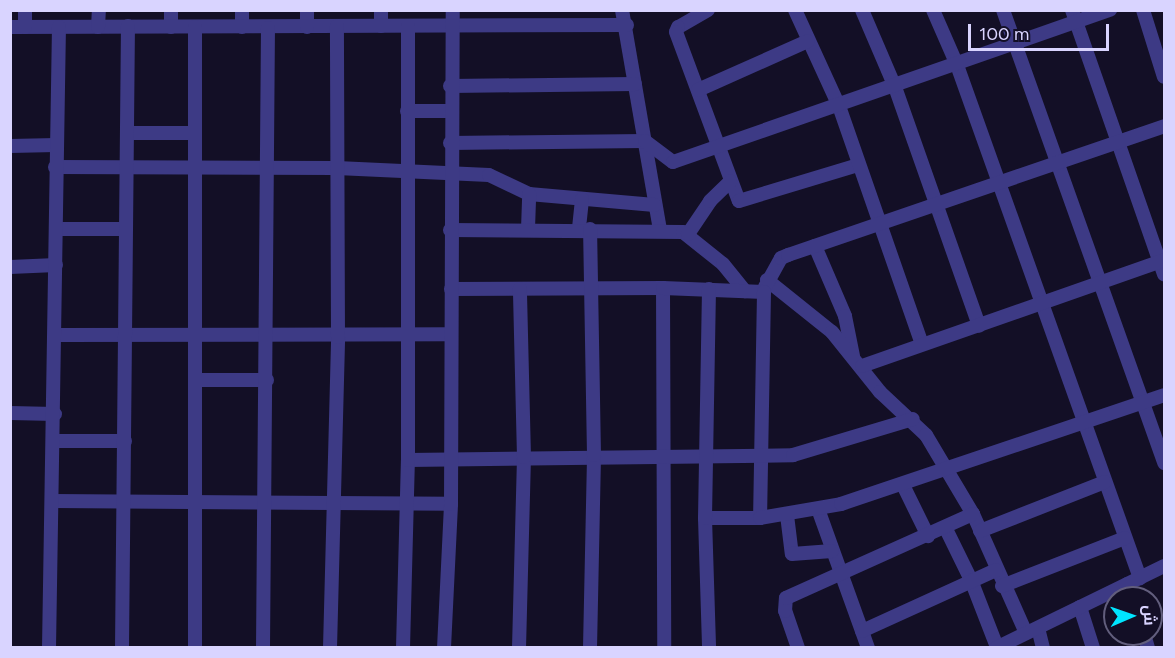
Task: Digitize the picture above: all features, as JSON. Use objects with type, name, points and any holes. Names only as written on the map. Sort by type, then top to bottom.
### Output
[{"type":"street","points":[[25,10],[18,27],[268,28],[627,25]]},
{"type":"street","points":[[98,27],[99,10]]},
{"type":"street","points":[[171,10],[171,27]]},
{"type":"street","points":[[242,10],[242,27]]},
{"type":"street","points":[[307,10],[307,27]]},
{"type":"street","points":[[381,10],[381,26]]},
{"type":"street","points":[[444,648],[451,504],[449,172],[453,10]]},
{"type":"street","points":[[622,10],[627,25],[660,230]]},
{"type":"street","points":[[708,10],[676,29],[719,145],[734,195],[744,202],[858,165]]},
{"type":"street","points":[[795,10],[839,106],[922,344]]},
{"type":"street","points":[[862,10],[895,87],[979,326]]},
{"type":"street","points":[[933,10],[957,65],[1125,538],[1133,586]]},
{"type":"street","points":[[1003,10],[1017,43],[1102,282],[1164,463]]},
{"type":"street","points":[[450,143],[645,141],[669,162],[957,65],[1017,43],[1075,16],[1110,10]]},
{"type":"street","points":[[1143,10],[1164,77]]},
{"type":"street","points":[[858,361],[922,344],[1102,282],[1163,265],[1117,142],[1075,16]]},
{"type":"street","points":[[119,645],[125,441],[128,26]]},
{"type":"street","points":[[330,648],[338,337],[337,26]]},
{"type":"street","points":[[403,648],[408,460],[408,26]]},
{"type":"street","points":[[49,648],[55,414],[55,166],[59,27]]},
{"type":"street","points":[[195,27],[195,648]]},
{"type":"street","points":[[263,648],[267,380],[268,28]]},
{"type":"street","points":[[698,90],[808,41]]},
{"type":"street","points":[[450,86],[635,84]]},
{"type":"street","points":[[407,111],[450,111]]},
{"type":"street","points":[[760,518],[765,286],[781,258],[1164,126]]},
{"type":"street","points":[[127,133],[195,133]]},
{"type":"street","points":[[10,147],[56,145]]},
{"type":"street","points":[[55,166],[196,169],[337,168],[449,172],[497,176],[529,194],[655,205]]},
{"type":"street","points":[[688,234],[710,201],[730,182]]},
{"type":"street","points":[[528,229],[529,194]]},
{"type":"street","points":[[582,199],[590,287],[594,455],[590,648]]},
{"type":"street","points":[[450,230],[585,228],[660,230],[688,234],[723,264],[745,291]]},
{"type":"street","points":[[56,230],[125,229]]},
{"type":"street","points":[[815,246],[845,316],[858,361]]},
{"type":"street","points":[[10,267],[56,265]]},
{"type":"street","points":[[451,289],[590,287],[745,291],[765,286],[832,332],[858,361],[880,392],[914,420],[949,468],[973,514],[1002,586],[1043,648]]},
{"type":"street","points":[[663,288],[664,648]]},
{"type":"street","points":[[519,648],[524,457],[520,289]]},
{"type":"street","points":[[709,289],[705,455],[709,648]]},
{"type":"street","points":[[56,335],[338,337],[451,334]]},
{"type":"street","points":[[195,380],[267,380]]},
{"type":"street","points":[[705,518],[760,518],[818,509],[903,485],[1164,395]]},
{"type":"street","points":[[10,413],[55,414]]},
{"type":"street","points":[[408,460],[594,455],[761,456],[805,453],[914,420]]},
{"type":"street","points":[[54,441],[125,441]]},
{"type":"street","points":[[980,531],[1105,482]]},
{"type":"street","points":[[903,485],[928,536]]},
{"type":"street","points":[[52,501],[451,504]]},
{"type":"street","points":[[818,509],[868,648]]},
{"type":"street","points":[[787,514],[792,554],[832,551]]},
{"type":"street","points":[[798,648],[785,611],[786,598],[946,529],[973,514]]},
{"type":"street","points":[[946,529],[972,580],[996,647],[1164,566]]},
{"type":"street","points":[[1002,586],[1125,538]]},
{"type":"street","points":[[862,631],[996,570]]},
{"type":"street","points":[[1080,607],[1094,648]]}]
